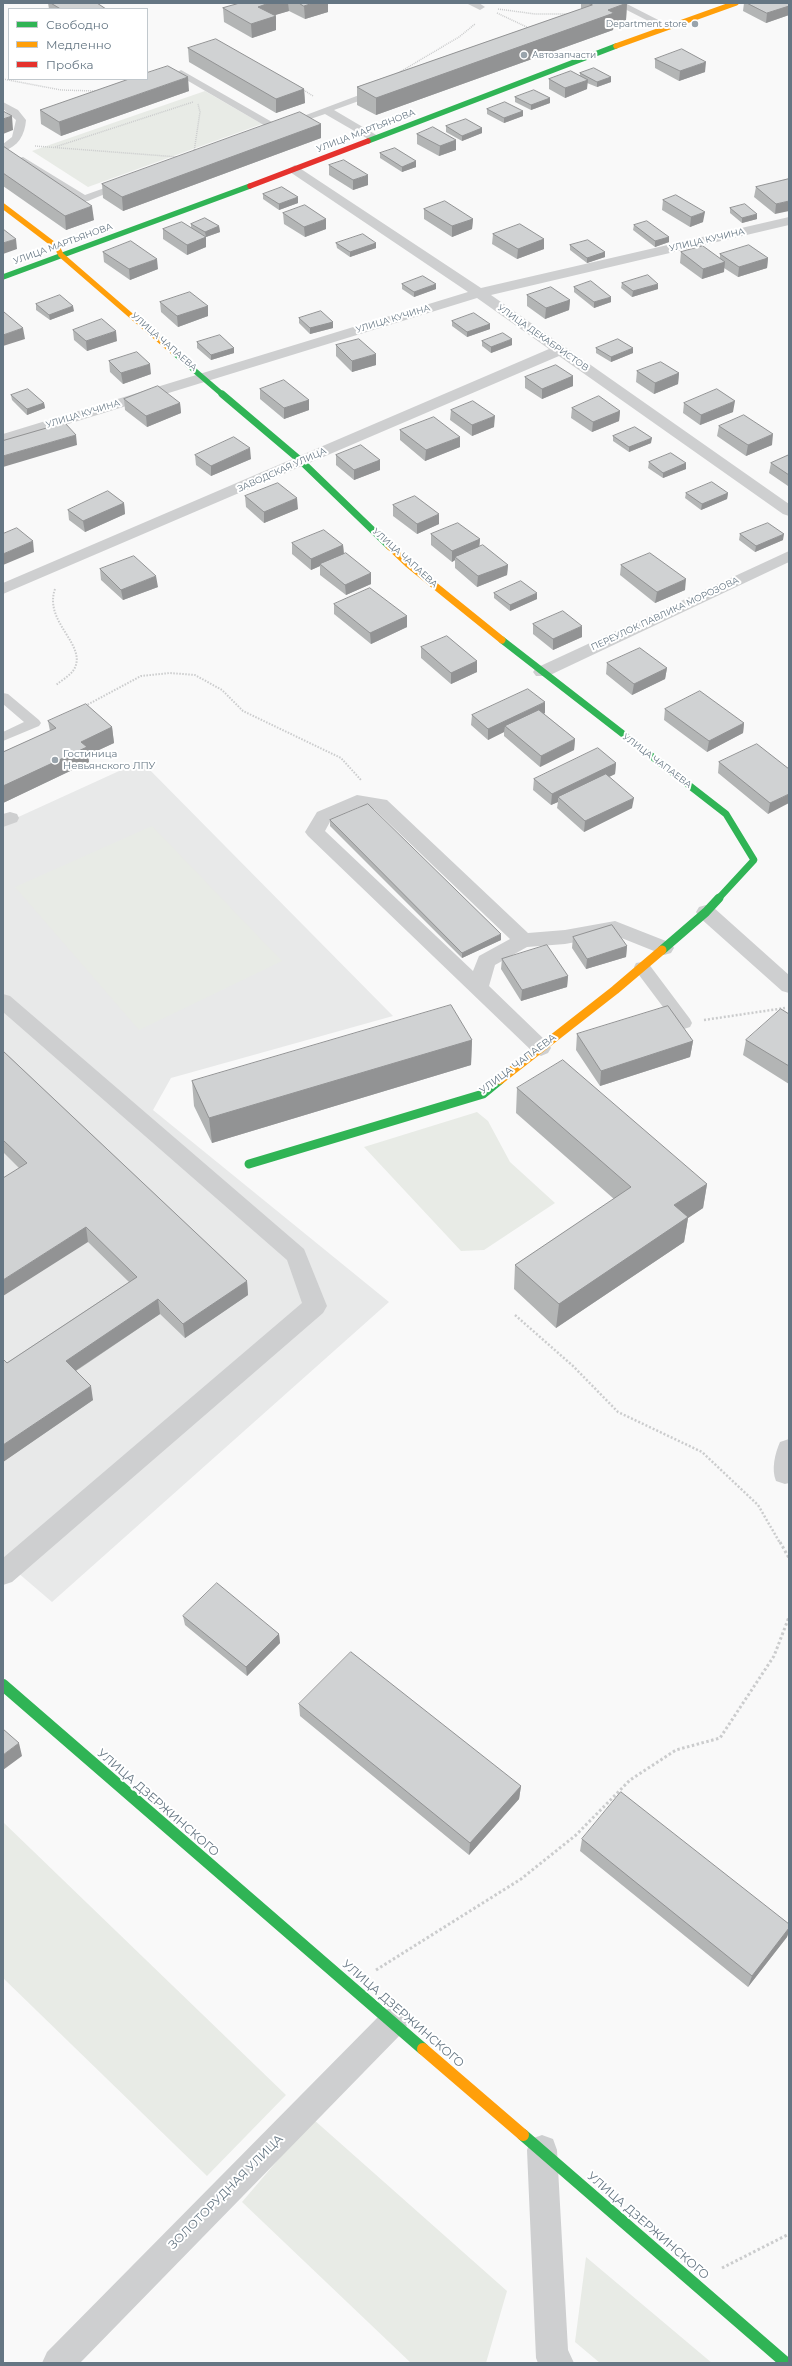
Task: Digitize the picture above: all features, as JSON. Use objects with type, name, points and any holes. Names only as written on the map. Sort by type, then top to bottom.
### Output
[{"type":"street","name":"УЛИЦА МАРТЬЯНОВА","points":[[3,277],[296,168],[667,27],[736,3]]},
{"type":"street","name":"УЛИЦА ДЕКАБРИСТОВ","points":[[296,168],[479,293],[789,511]]},
{"type":"street","name":"УЛИЦА ЧАПАЕВА","points":[[3,206],[57,247],[62,255],[301,461],[408,564],[542,672],[726,814],[754,860],[706,912],[642,967],[483,1094],[249,1164]]},
{"type":"street","name":"УЛИЦА КУЧИНА","points":[[3,439],[204,376],[479,293],[789,221]]},
{"type":"street","name":"ЗАВОДСКАЯ УЛИЦА","points":[[3,589],[560,350]]},
{"type":"street","name":"ПЕРЕУЛОК ПАВЛИКА МОРОЗОВА","points":[[542,672],[789,556]]},
{"type":"street","points":[[524,940],[380,804],[357,801],[324,816],[315,832],[541,1048]]},
{"type":"street","points":[[706,912],[789,986]]},
{"type":"street","points":[[478,988],[486,961],[524,940],[566,937],[615,928],[664,948]]},
{"type":"street","points":[[3,1001],[296,1255],[315,1306],[3,1574]]},
{"type":"street","points":[[786,1474],[789,1449]]},
{"type":"street","name":"УЛИЦА ДЗЕРЖИНСКОГО","points":[[3,1685],[350,1985],[394,2021],[786,2363]]},
{"type":"street","name":"ЗОЛОТОРУДНАЯ УЛИЦА","points":[[58,2363],[394,2021]]},
{"type":"street","points":[[542,2150],[552,2358],[558,2363]]},
{"type":"lane","points":[[618,3],[667,27]]},
{"type":"lane","points":[[181,73],[275,128]]},
{"type":"lane","points":[[252,136],[388,87]]},
{"type":"lane","points":[[3,105],[14,112],[21,120],[20,133],[6,147],[84,199],[135,180]]},
{"type":"lane","points":[[326,110],[374,138]]},
{"type":"lane","points":[[3,697],[34,723],[3,737]]},
{"type":"lane","points":[[642,967],[684,1023]]},
{"type":"path","points":[[476,5],[535,14],[570,14]]},
{"type":"path","points":[[476,5],[501,14],[532,30]]},
{"type":"path","points":[[358,98],[421,58],[459,37],[479,20],[476,5]]},
{"type":"path","points":[[53,147],[198,100],[200,112],[193,158]]},
{"type":"path","points":[[6,147],[53,147],[185,158]]},
{"type":"path","points":[[49,570],[59,582],[52,595],[53,612],[67,634],[76,653],[73,671],[56,685]]},
{"type":"path","points":[[81,708],[141,676],[170,672],[195,675],[222,690],[243,711],[341,758],[362,782],[373,803]]},
{"type":"path","points":[[684,1023],[789,1008]]},
{"type":"path","points":[[515,1315],[573,1366],[618,1412],[702,1452],[758,1505],[789,1558]]},
{"type":"path","points":[[350,1985],[521,1879],[576,1835],[630,1780],[676,1750],[720,1738],[774,1656],[789,1617]]},
{"type":"path","points":[[694,2282],[789,2234]]},
{"type":"shaded area","points":[[205,91],[262,124],[88,187],[32,151]]},
{"type":"shaded area","points":[[141,761],[393,1016],[171,1078],[153,1110],[389,1302],[52,1602],[3,1560],[3,824]]},
{"type":"shaded area","points":[[152,826],[282,961],[139,1030],[15,887]]},
{"type":"shaded area","points":[[477,1112],[488,1121],[510,1162],[555,1203],[484,1250],[461,1251],[364,1147]]},
{"type":"shaded area","points":[[3,1822],[286,2095],[207,2176],[3,1978]]},
{"type":"shaded area","points":[[313,2119],[507,2291],[486,2363],[411,2363],[242,2202]]},
{"type":"shaded area","points":[[586,2257],[712,2363],[600,2363],[575,2342]]},
{"type":"building","points":[[51,3],[97,3],[104,8],[59,8]]},
{"type":"building","points":[[240,3],[269,3],[258,7],[276,16],[251,24],[223,8]]},
{"type":"building","points":[[299,3],[313,3],[304,6]]},
{"type":"building","points":[[588,3],[627,3],[608,10],[614,13],[376,98],[357,87],[592,5]]},
{"type":"building","points":[[747,3],[789,3],[789,6],[767,13]]},
{"type":"building","points":[[216,39],[304,89],[276,99],[188,48]]},
{"type":"building","points":[[682,49],[706,62],[680,71],[655,59]]},
{"type":"building","points":[[168,66],[188,77],[59,122],[40,110],[126,80],[148,80],[148,73]]},
{"type":"building","points":[[594,68],[611,77],[597,82],[580,73]]},
{"type":"building","points":[[571,71],[588,80],[565,88],[549,79]]},
{"type":"building","points":[[534,90],[550,98],[531,105],[515,97]]},
{"type":"building","points":[[505,102],[523,111],[504,118],[487,109]]},
{"type":"building","points":[[3,111],[12,116],[3,119]]},
{"type":"building","points":[[300,112],[321,124],[122,197],[102,184]]},
{"type":"building","points":[[466,119],[482,128],[462,136],[446,126]]},
{"type":"building","points":[[433,127],[456,140],[440,146],[417,134]]},
{"type":"building","points":[[3,146],[92,206],[65,216],[3,173]]},
{"type":"building","points":[[395,148],[416,161],[402,167],[380,153]]},
{"type":"building","points":[[344,160],[368,175],[353,180],[329,165]]},
{"type":"building","points":[[789,179],[789,201],[776,204],[756,187]]},
{"type":"building","points":[[282,187],[298,197],[279,204],[263,194]]},
{"type":"building","points":[[676,195],[705,212],[691,217],[663,200]]},
{"type":"building","points":[[445,201],[473,219],[452,226],[424,209]]},
{"type":"building","points":[[745,204],[757,214],[742,218],[730,208]]},
{"type":"building","points":[[305,205],[326,219],[304,227],[283,213]]},
{"type":"building","points":[[205,218],[219,226],[205,232],[191,224]]},
{"type":"building","points":[[647,221],[669,237],[655,241],[634,225]]},
{"type":"building","points":[[182,222],[206,237],[187,245],[163,229]]},
{"type":"building","points":[[520,224],[544,239],[518,249],[493,234]]},
{"type":"building","points":[[3,229],[16,239],[3,243]]},
{"type":"building","points":[[363,234],[376,243],[350,252],[336,243]]},
{"type":"building","points":[[588,240],[605,252],[587,258],[570,245]]},
{"type":"building","points":[[131,241],[157,259],[129,269],[103,252]]},
{"type":"building","points":[[749,245],[768,258],[739,267],[720,254]]},
{"type":"building","points":[[703,246],[725,262],[703,269],[681,252]]},
{"type":"building","points":[[648,275],[658,284],[633,291],[622,283]]},
{"type":"building","points":[[423,276],[436,284],[414,292],[402,284]]},
{"type":"building","points":[[591,281],[611,297],[594,302],[574,287]]},
{"type":"building","points":[[551,287],[570,300],[546,308],[527,295]]},
{"type":"building","points":[[190,292],[208,306],[177,316],[160,302]]},
{"type":"building","points":[[60,295],[73,306],[49,315],[36,304]]},
{"type":"building","points":[[321,311],[333,322],[310,328],[299,318]]},
{"type":"building","points":[[4,312],[23,328],[3,335]]},
{"type":"building","points":[[474,313],[490,324],[467,332],[452,321]]},
{"type":"building","points":[[102,319],[116,331],[86,341],[73,330]]},
{"type":"building","points":[[503,333],[512,339],[491,347],[482,341]]},
{"type":"building","points":[[220,335],[234,348],[211,355],[197,342]]},
{"type":"building","points":[[359,339],[376,354],[352,361],[336,345]]},
{"type":"building","points":[[618,339],[633,348],[611,357],[596,348]]},
{"type":"building","points":[[137,352],[150,364],[121,373],[109,361]]},
{"type":"building","points":[[661,362],[679,373],[655,383],[637,371]]},
{"type":"building","points":[[556,365],[573,376],[542,389],[525,377]]},
{"type":"building","points":[[284,380],[309,400],[284,408],[260,389]]},
{"type":"building","points":[[158,386],[180,403],[146,416],[124,399]]},
{"type":"building","points":[[28,389],[44,403],[27,409],[11,395]]},
{"type":"building","points":[[717,389],[735,401],[701,415],[684,403]]},
{"type":"building","points":[[599,396],[620,411],[593,422],[572,408]]},
{"type":"building","points":[[473,401],[495,416],[472,425],[451,410]]},
{"type":"building","points":[[744,415],[773,434],[748,445],[719,426]]},
{"type":"building","points":[[434,417],[460,437],[426,450],[400,430]]},
{"type":"building","points":[[65,423],[76,435],[3,456],[3,441]]},
{"type":"building","points":[[635,427],[652,438],[629,447],[613,436]]},
{"type":"building","points":[[234,437],[250,448],[211,466],[195,455]]},
{"type":"building","points":[[361,445],[380,460],[354,470],[336,455]]},
{"type":"building","points":[[671,453],[686,463],[663,473],[649,462]]},
{"type":"building","points":[[789,455],[789,475],[771,463]]},
{"type":"building","points":[[712,482],[728,493],[702,504],[686,493]]},
{"type":"building","points":[[278,483],[297,498],[264,512],[245,496]]},
{"type":"building","points":[[108,491],[124,503],[83,521],[68,510]]},
{"type":"building","points":[[415,496],[439,514],[417,524],[393,505]]},
{"type":"building","points":[[458,523],[480,539],[452,551],[431,534]]},
{"type":"building","points":[[768,523],[784,534],[756,546],[740,534]]},
{"type":"building","points":[[17,528],[33,541],[3,554],[3,534]]},
{"type":"building","points":[[324,530],[343,545],[311,559],[292,543]]},
{"type":"building","points":[[483,545],[508,565],[478,576],[455,557]]},
{"type":"building","points":[[346,553],[371,573],[345,585],[320,564]]},
{"type":"building","points":[[650,553],[686,579],[657,592],[621,565]]},
{"type":"building","points":[[134,556],[156,576],[121,590],[100,569]]},
{"type":"building","points":[[521,581],[537,593],[510,605],[494,593]]},
{"type":"building","points":[[370,588],[407,616],[370,633],[334,604]]},
{"type":"building","points":[[563,611],[582,626],[553,639],[533,624]]},
{"type":"building","points":[[447,636],[477,661],[451,673],[421,647]]},
{"type":"building","points":[[640,648],[667,668],[634,684],[607,663]]},
{"type":"building","points":[[528,689],[545,702],[488,729],[472,715]]},
{"type":"building","points":[[700,691],[744,723],[709,741],[665,709]]},
{"type":"building","points":[[86,704],[112,727],[81,742],[87,747],[3,786],[3,752],[56,728],[48,721]]},
{"type":"building","points":[[539,710],[575,739],[541,756],[505,726]]},
{"type":"building","points":[[757,744],[789,769],[789,794],[770,803],[719,762]]},
{"type":"building","points":[[598,748],[616,763],[552,794],[534,779]]},
{"type":"building","points":[[606,774],[634,798],[585,821],[558,797]]},
{"type":"building","points":[[368,804],[501,934],[462,953],[330,820]]},
{"type":"building","points":[[612,925],[627,946],[587,959],[573,937]]},
{"type":"building","points":[[547,945],[568,976],[522,990],[502,959]]},
{"type":"building","points":[[451,1005],[472,1040],[209,1118],[192,1081]]},
{"type":"building","points":[[668,1006],[693,1041],[601,1071],[577,1034]]},
{"type":"building","points":[[781,1009],[789,1014],[789,1066],[746,1040]]},
{"type":"building","points":[[3,1051],[247,1281],[183,1324],[158,1299],[66,1361],[91,1386],[3,1445],[3,1359],[7,1363],[137,1277],[86,1227],[3,1280],[3,1178],[27,1163],[3,1140]]},
{"type":"building","points":[[563,1060],[707,1184],[674,1205],[688,1217],[559,1304],[515,1265],[631,1187],[517,1088]]},
{"type":"building","points":[[217,1583],[279,1634],[246,1667],[183,1616]]},
{"type":"building","points":[[351,1652],[521,1786],[470,1843],[299,1704]]},
{"type":"building","points":[[3,1729],[19,1743],[3,1755]]},
{"type":"building","points":[[621,1792],[789,1924],[789,1928],[752,1976],[582,1839]]},
{"type":"traffic: fast","points":[[368,141],[616,46]]},
{"type":"traffic: fast","points":[[3,277],[250,186]]},
{"type":"traffic: fast","points":[[173,352],[301,461],[389,546]]},
{"type":"traffic: fast","points":[[502,640],[726,814],[754,860],[706,912],[662,950]]},
{"type":"traffic: fast","points":[[249,1164],[483,1094],[500,1080]]},
{"type":"traffic: fast","points":[[3,1685],[423,2049]]},
{"type":"traffic: fast","points":[[523,2135],[786,2363]]},
{"type":"traffic: slow","points":[[616,46],[736,3]]},
{"type":"traffic: slow","points":[[3,206],[57,247],[61,255],[173,352]]},
{"type":"traffic: slow","points":[[389,546],[408,564],[502,640]]},
{"type":"traffic: slow","points":[[500,1080],[615,990],[662,950]]},
{"type":"traffic: slow","points":[[423,2049],[523,2135]]},
{"type":"traffic: jam","points":[[250,186],[368,141]]},
{"type":"place","name":"Department store","points":[[695,24]]},
{"type":"place","name":"Автозапчасти","points":[[524,55]]},
{"type":"place","name":"Гостиница Невьянского ЛПУ","points":[[55,760]]}]
